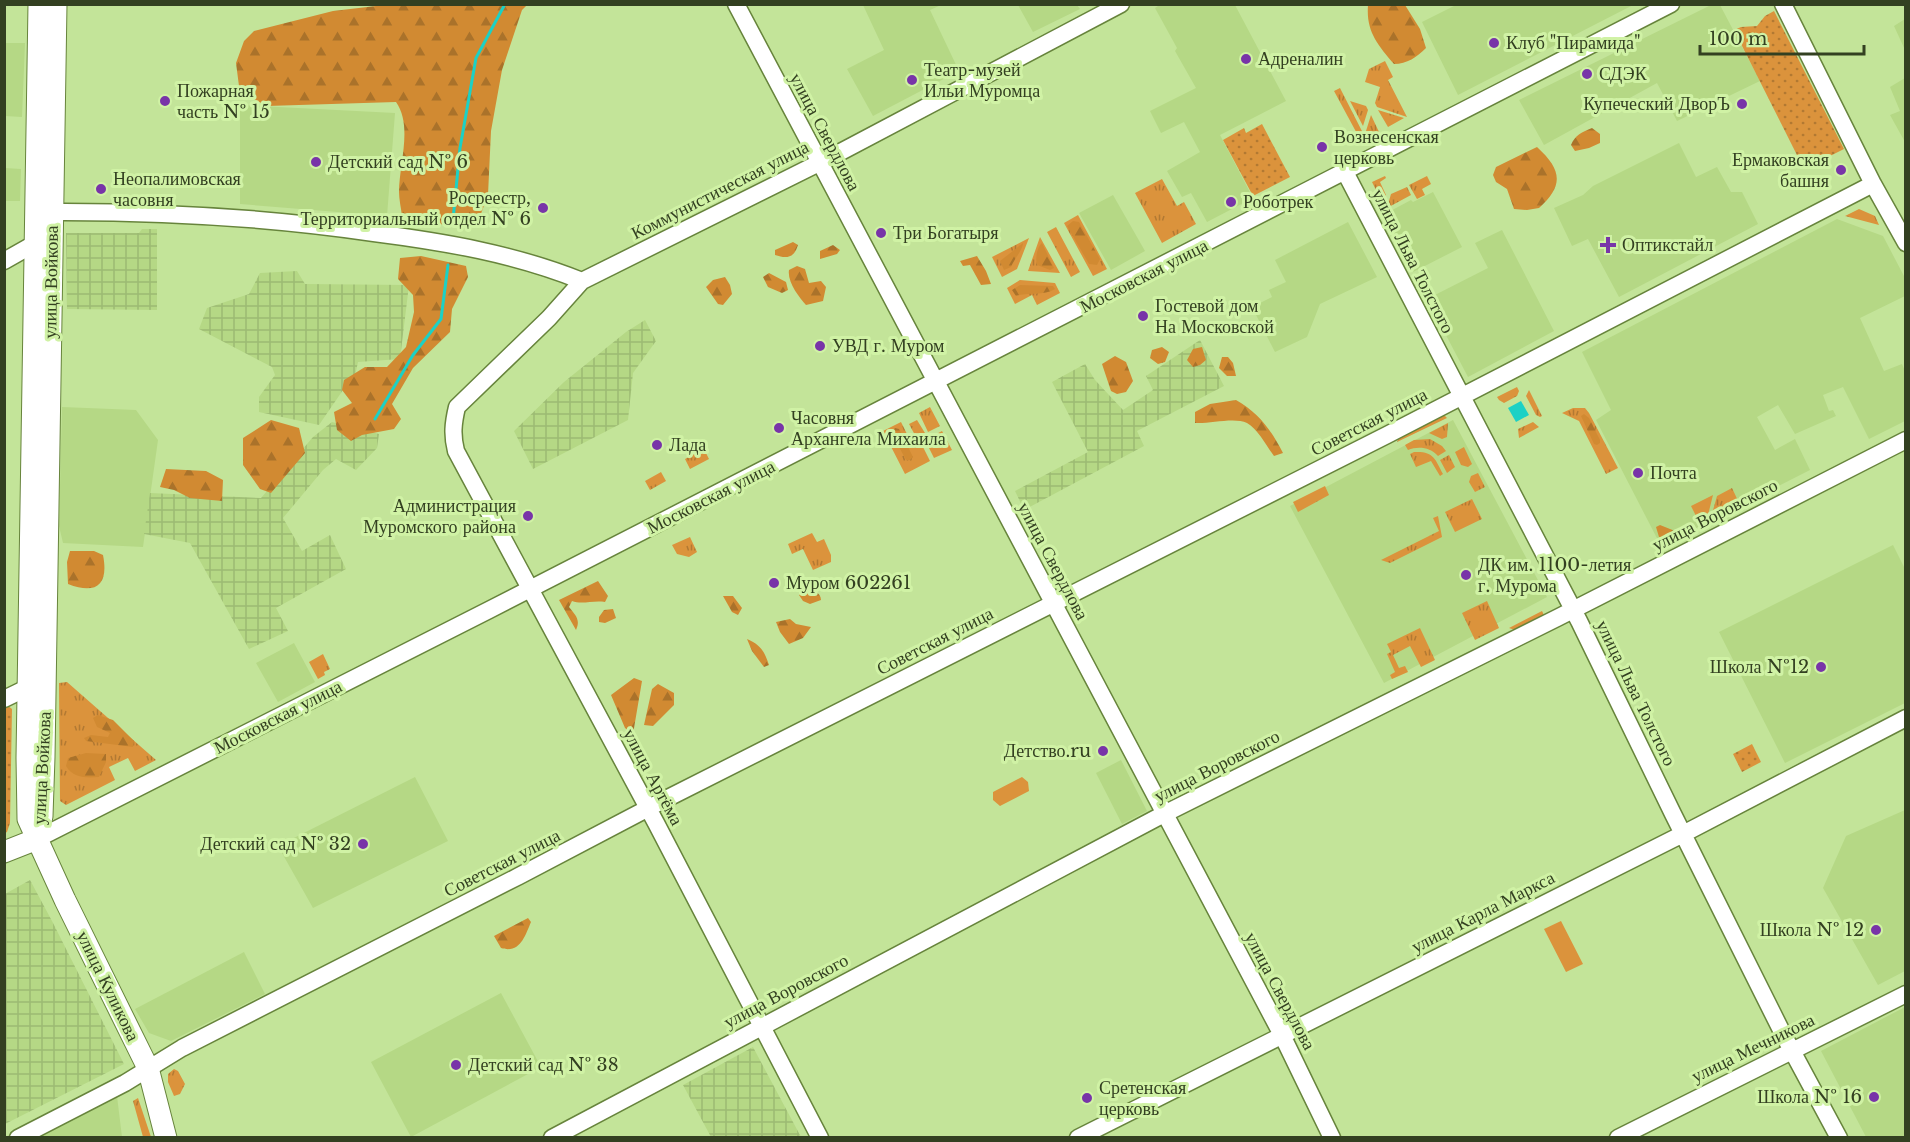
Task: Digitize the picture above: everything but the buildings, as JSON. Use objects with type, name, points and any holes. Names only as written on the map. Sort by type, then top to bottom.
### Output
[{"type":"main road","name":"улица Войкова","points":[[37,683],[43,212],[39,4]]},
{"type":"main road","name":"улица Войкова","points":[[37,839],[42,816],[37,683],[34,244],[43,212],[56,4]]},
{"type":"main road","name":"Московская улица","points":[[4,852],[37,839]]},
{"type":"main road","name":"улица Куликова","points":[[37,839],[148,1068],[166,1137]]},
{"type":"street","name":"улица Свердлова","points":[[736,4],[1282,1035],[1332,1137]]},
{"type":"street","name":"Коммунистическая улица","points":[[452,435],[457,408],[549,318],[582,281],[819,163],[1121,4]]},
{"type":"street","name":"Московская улица","points":[[37,839],[531,589],[1671,4]]},
{"type":"street","points":[[1783,4],[1905,243]]},
{"type":"street","name":"улица Льва Толстого","points":[[1345,172],[1573,609],[1792,1051],[1839,1137]]},
{"type":"street","name":"Советская улица","points":[[18,1137],[125,1083],[182,1048],[1873,184]]},
{"type":"street","points":[[43,212],[176,216],[325,226],[424,240],[493,253],[545,267],[582,281]]},
{"type":"street","points":[[4,261],[34,244]]},
{"type":"street","name":"улица Артёма","points":[[452,435],[456,451],[648,809],[820,1137]]},
{"type":"street","name":"улица Воровского","points":[[552,1137],[1164,814],[1905,440]]},
{"type":"street","points":[[4,699],[37,683]]},
{"type":"street","name":"улица Карла Маркса","points":[[1078,1137],[1683,834],[1905,718]]},
{"type":"street","name":"улица Мечникова","points":[[1618,1137],[1905,994]]},
{"type":"shaded area","points":[[1161,4],[1235,5],[1286,101],[1220,135],[1253,198],[1207,222],[1191,193],[1182,197],[1167,171],[1200,152],[1184,122],[1161,133],[1150,111],[1196,88],[1175,51],[1177,48],[1155,8]]},
{"type":"shaded area","points":[[863,5],[941,5],[930,10],[959,71],[873,116],[847,69],[884,50]]},
{"type":"shaded area","points":[[1018,5],[1077,5],[1080,9],[1033,32]]},
{"type":"shaded area","points":[[1456,5],[1633,5],[1458,95],[1422,22]]},
{"type":"shaded area","points":[[1711,5],[1720,5],[1760,81],[1677,121],[1657,83],[1544,145],[1519,100]]},
{"type":"shaded area","points":[[1905,19],[1905,50],[1894,26]]},
{"type":"shaded area","points":[[4,43],[25,43],[22,117],[5,116]]},
{"type":"shaded area","points":[[1905,78],[1905,142],[1890,115],[1900,111],[1890,87]]},
{"type":"shaded area","name":"Детский сад № 6","points":[[240,105],[395,113],[387,216],[240,204]]},
{"type":"shaded area","points":[[1679,143],[1696,177],[1717,167],[1731,192],[1742,192],[1758,224],[1619,297],[1588,239],[1572,246],[1554,208],[1583,195],[1593,186]]},
{"type":"shaded area","points":[[5,168],[21,169],[20,201],[5,201]]},
{"type":"shaded area","points":[[1433,192],[1462,247],[1413,272],[1383,215],[1411,200],[1413,202]]},
{"type":"shaded area","points":[[1113,195],[1145,251],[1111,270],[1079,213]]},
{"type":"shaded area","points":[[1837,219],[1883,236],[1905,278],[1905,296],[1860,318],[1884,371],[1902,364],[1905,371],[1905,421],[1869,439],[1843,387],[1823,395],[1829,411],[1833,410],[1836,416],[1795,434],[1778,405],[1757,417],[1775,450],[1795,439],[1810,470],[1661,546],[1596,420],[1611,410],[1582,352]]},
{"type":"shaded area","points":[[1348,222],[1377,277],[1320,304],[1307,337],[1275,352],[1252,307],[1272,297],[1269,290],[1286,282],[1275,260]]},
{"type":"shaded area","points":[[142,229],[157,229],[157,310],[67,309],[66,233],[139,233]]},
{"type":"shaded area","points":[[1502,230],[1554,331],[1468,377],[1427,299],[1488,268],[1475,243]]},
{"type":"shaded area","points":[[297,271],[305,284],[409,285],[400,359],[358,362],[352,390],[343,390],[319,425],[259,412],[259,397],[275,375],[272,367],[199,329],[207,308],[249,294],[260,273]]},
{"type":"shaded area","points":[[645,320],[656,341],[633,373],[628,420],[533,469],[514,431],[564,382],[626,332]]},
{"type":"shaded area","points":[[1200,340],[1224,386],[1137,431],[1144,446],[1024,510],[1015,491],[1088,452],[1052,382],[1085,364],[1095,380],[1123,410],[1153,390],[1146,376]]},
{"type":"shaded area","points":[[62,407],[136,410],[158,440],[143,547],[63,543],[59,526]]},
{"type":"shaded area","points":[[1453,420],[1547,597],[1384,683],[1290,506]]},
{"type":"shaded area","points":[[332,422],[379,434],[377,448],[356,470],[336,459],[323,470],[283,518],[302,551],[330,535],[346,569],[276,608],[288,631],[249,649],[190,543],[144,534],[150,493],[261,498],[313,437]]},
{"type":"shaded area","name":"Школа №12","points":[[1893,545],[1905,569],[1905,703],[1785,763],[1719,632]]},
{"type":"shaded area","points":[[294,643],[315,682],[278,702],[256,663]]},
{"type":"shaded area","points":[[1121,760],[1147,811],[1122,824],[1096,773]]},
{"type":"shaded area","name":"Детский сад № 32","points":[[415,777],[448,841],[313,908],[278,846]]},
{"type":"shaded area","name":"Школа № 12","points":[[1905,810],[1905,971],[1878,985],[1823,888],[1846,836]]},
{"type":"shaded area","points":[[30,880],[124,1064],[5,1124],[5,894]]},
{"type":"shaded area","points":[[244,952],[265,994],[171,1041],[149,1033],[135,1009]]},
{"type":"shaded area","name":"Детский сад № 38","points":[[501,993],[541,1067],[411,1137],[371,1062]]},
{"type":"shaded area","name":"Школа № 16","points":[[1905,1007],[1905,1137],[1866,1137],[1821,1051]]},
{"type":"shaded area","points":[[753,1047],[801,1137],[711,1137],[683,1085]]},
{"type":"shaded area","points":[[117,1096],[122,1137],[34,1137]]},
{"type":"green space","points":[[393,4],[527,5],[522,10],[502,70],[491,131],[488,195],[479,219],[457,226],[413,221],[402,216],[399,192],[404,122],[396,102],[267,106],[246,95],[239,86],[236,63],[244,41],[254,31],[333,11]]},
{"type":"green space","points":[[1368,5],[1405,5],[1420,29],[1426,48],[1403,63],[1394,64],[1374,37],[1369,22]]},
{"type":"green space","points":[[1774,11],[1844,149],[1804,169],[1734,30],[1757,26],[1765,16]]},
{"type":"green space","points":[[1385,61],[1393,77],[1388,80],[1407,117],[1377,107],[1375,103],[1380,87],[1365,82],[1369,69]]},
{"type":"green space","points":[[1340,88],[1366,139],[1361,141],[1334,91]]},
{"type":"green space","points":[[1350,101],[1366,106],[1368,110],[1363,126]]},
{"type":"green space","points":[[1378,110],[1404,118],[1388,127]]},
{"type":"green space","points":[[1371,115],[1379,132],[1369,137],[1366,131]]},
{"type":"green space","points":[[1262,124],[1290,177],[1253,196],[1223,140],[1244,128],[1246,133]]},
{"type":"green space","points":[[1592,128],[1600,134],[1600,143],[1575,151],[1571,145],[1575,139],[1582,132]]},
{"type":"green space","points":[[1537,147],[1555,170],[1556,185],[1539,208],[1514,209],[1507,189],[1496,182],[1493,175],[1496,167]]},
{"type":"green space","points":[[1385,176],[1386,178],[1380,182],[1386,195],[1384,206],[1372,182]]},
{"type":"green space","points":[[1427,176],[1431,184],[1422,189],[1425,195],[1417,199],[1409,185]]},
{"type":"green space","points":[[1162,179],[1177,206],[1184,202],[1196,224],[1162,243],[1135,193]]},
{"type":"green space","points":[[1407,187],[1411,195],[1387,208],[1391,194]]},
{"type":"green space","points":[[1859,209],[1875,216],[1879,225],[1845,216]]},
{"type":"green space","points":[[1078,215],[1107,269],[1093,276],[1064,223]]},
{"type":"green space","points":[[1073,221],[1079,222],[1100,259],[1097,265],[1089,264],[1067,226]]},
{"type":"green space","points":[[1056,227],[1080,272],[1071,277],[1047,232]]},
{"type":"green space","points":[[1040,237],[1060,273],[1028,271]]},
{"type":"green space","points":[[1029,238],[1017,269],[1002,277],[992,257]]},
{"type":"green space","points":[[793,242],[798,245],[792,255],[783,257],[775,255],[775,250]]},
{"type":"green space","points":[[1023,243],[1011,267],[1004,270],[1000,261]]},
{"type":"green space","points":[[1042,243],[1054,268],[1050,270],[1037,265],[1037,253]]},
{"type":"green space","points":[[833,245],[840,250],[837,254],[820,259],[820,251]]},
{"type":"green space","points":[[421,256],[466,266],[468,277],[452,309],[450,332],[413,368],[392,404],[401,419],[394,429],[362,435],[351,441],[337,430],[334,412],[352,403],[342,390],[344,380],[365,367],[387,367],[406,347],[414,312],[413,295],[398,279],[400,258]]},
{"type":"green space","points":[[977,256],[991,284],[981,285],[970,265],[963,266],[960,261]]},
{"type":"green space","points":[[797,266],[805,269],[809,283],[821,281],[826,287],[823,301],[806,305],[800,298],[789,275],[789,270]]},
{"type":"green space","points":[[769,273],[786,282],[788,290],[782,293],[768,287],[763,277]]},
{"type":"green space","points":[[725,277],[732,294],[723,305],[718,304],[706,287],[713,280]]},
{"type":"green space","points":[[1020,280],[1055,283],[1060,293],[1037,305],[1032,295],[1015,304],[1007,288]]},
{"type":"green space","points":[[1020,285],[1053,286],[1055,289],[1016,296],[1012,290]]},
{"type":"green space","points":[[1162,347],[1169,352],[1165,362],[1158,364],[1150,358],[1152,350]]},
{"type":"green space","points":[[1202,347],[1206,360],[1193,367],[1187,360],[1193,349]]},
{"type":"green space","points":[[1115,356],[1126,362],[1133,381],[1126,392],[1117,394],[1111,391],[1102,364]]},
{"type":"green space","points":[[1222,357],[1228,357],[1233,363],[1236,376],[1227,376],[1219,368]]},
{"type":"green space","points":[[1517,387],[1519,391],[1517,396],[1504,403],[1497,397]]},
{"type":"green space","points":[[1529,390],[1542,416],[1540,417],[1536,415],[1526,396]]},
{"type":"green space","points":[[1236,400],[1264,423],[1283,453],[1274,456],[1259,434],[1242,421],[1195,423],[1195,412],[1210,404]]},
{"type":"green space","points":[[930,407],[940,426],[928,432],[919,413]]},
{"type":"green space","points":[[1573,408],[1585,408],[1589,413],[1618,468],[1606,474],[1579,421],[1562,413]]},
{"type":"green space","points":[[1443,414],[1447,418],[1397,442],[1399,437]]},
{"type":"green space","points":[[1584,414],[1589,418],[1600,440],[1597,445],[1594,444],[1581,416]]},
{"type":"green space","points":[[271,420],[299,428],[305,453],[271,493],[260,489],[243,465],[243,438]]},
{"type":"green space","points":[[917,420],[925,433],[916,437],[909,424]]},
{"type":"green space","points":[[901,422],[913,446],[921,443],[930,461],[905,474],[883,431]]},
{"type":"green space","points":[[1533,422],[1539,427],[1519,438],[1518,429]]},
{"type":"green space","points":[[1448,423],[1447,437],[1442,439],[1429,433]]},
{"type":"green space","points":[[895,428],[899,429],[913,457],[910,460],[906,460],[891,432]]},
{"type":"green space","points":[[942,431],[952,450],[934,458],[925,440]]},
{"type":"green space","points":[[1430,439],[1446,451],[1438,456],[1424,448],[1408,450],[1405,445],[1414,440]]},
{"type":"green space","points":[[1464,447],[1472,464],[1468,467],[1461,465],[1455,452]]},
{"type":"green space","points":[[704,449],[709,459],[690,469],[685,459]]},
{"type":"green space","points":[[1426,453],[1433,457],[1443,474],[1440,476],[1431,461],[1416,467],[1410,454]]},
{"type":"green space","points":[[1449,455],[1455,467],[1447,473],[1440,460]]},
{"type":"green space","points":[[166,469],[206,471],[223,480],[222,501],[190,498],[174,490],[160,487]]},
{"type":"green space","points":[[661,472],[666,481],[650,490],[645,481]]},
{"type":"green space","points":[[1478,473],[1485,487],[1475,492],[1469,482],[1471,476]]},
{"type":"green space","points":[[1325,486],[1329,495],[1298,512],[1293,502]]},
{"type":"green space","points":[[1732,488],[1740,505],[1710,521],[1717,496]]},
{"type":"green space","points":[[1713,495],[1706,523],[1701,526],[1691,506]]},
{"type":"green space","points":[[1472,499],[1482,519],[1455,532],[1445,512]]},
{"type":"green space","points":[[1438,516],[1442,537],[1390,563],[1381,560],[1439,531],[1433,518]]},
{"type":"green space","points":[[1660,525],[1675,531],[1675,535],[1664,541],[1659,537],[1656,527]]},
{"type":"green space","points":[[812,533],[817,542],[824,539],[831,555],[831,562],[813,570],[803,549],[792,554],[788,544]]},
{"type":"green space","points":[[690,537],[697,552],[689,557],[677,554],[672,545]]},
{"type":"green space","points":[[70,551],[94,551],[103,555],[104,574],[98,585],[86,588],[68,584],[67,562]]},
{"type":"green space","points":[[598,581],[608,596],[605,602],[572,601],[569,607],[578,620],[576,630],[559,600]]},
{"type":"green space","points":[[804,589],[816,592],[821,600],[810,604],[803,601],[799,595]]},
{"type":"green space","points":[[723,596],[733,596],[742,608],[738,615],[732,612]]},
{"type":"green space","points":[[1487,601],[1499,628],[1475,640],[1462,613]]},
{"type":"green space","points":[[613,609],[616,618],[605,623],[599,622],[599,617],[604,610]]},
{"type":"green space","points":[[1542,611],[1544,615],[1515,630],[1509,628]]},
{"type":"green space","points":[[790,619],[796,624],[811,627],[803,638],[789,644],[776,622]]},
{"type":"green space","points":[[1420,628],[1435,660],[1421,667],[1410,646],[1393,655],[1399,668],[1405,666],[1408,672],[1392,679],[1390,675],[1395,672],[1387,654],[1391,652],[1387,644]]},
{"type":"green space","points":[[747,639],[761,649],[769,665],[764,667],[752,651]]},
{"type":"green space","points":[[323,654],[330,669],[318,679],[309,662]]},
{"type":"green space","points":[[634,678],[642,681],[633,734],[625,728],[611,695]]},
{"type":"green space","points":[[67,682],[156,760],[135,771],[128,758],[109,767],[115,780],[66,805],[60,801],[59,683]]},
{"type":"green space","points":[[658,684],[674,693],[674,705],[653,726],[644,725],[652,689]]},
{"type":"green space","points":[[7,705],[12,709],[10,823],[5,833],[4,707]]},
{"type":"green space","points":[[98,715],[113,720],[134,741],[133,747],[86,741],[84,738],[91,735],[108,737],[110,733],[97,727],[93,718]]},
{"type":"green space","points":[[1752,744],[1761,762],[1742,772],[1733,754]]},
{"type":"green space","points":[[86,753],[106,754],[106,762],[99,777],[76,775],[66,766],[68,758]]},
{"type":"green space","points":[[1022,777],[1028,782],[1029,791],[1000,806],[993,800],[993,792]]},
{"type":"green space","points":[[528,918],[531,922],[521,942],[513,948],[501,948],[494,936]]},
{"type":"green space","points":[[1561,921],[1583,964],[1566,972],[1544,929]]},
{"type":"green space","points":[[174,1069],[178,1071],[185,1084],[180,1094],[174,1096],[168,1082],[168,1074]]},
{"type":"green space","points":[[138,1098],[151,1137],[143,1137],[133,1101]]},
{"type":"water","points":[[1521,401],[1529,415],[1516,422],[1508,408]]},
{"type":"waterway","points":[[453,220],[460,148],[476,58],[505,4]]},
{"type":"waterway","points":[[375,419],[413,355],[441,319],[448,265]]},
{"type":"place","name":"Клуб \"Пирамида\"","points":[[1494,43]]},
{"type":"place","name":"Адреналин","points":[[1246,59]]},
{"type":"place","name":"СДЭК","points":[[1587,74]]},
{"type":"place","name":"Театр-музей Ильи Муромца","points":[[912,80]]},
{"type":"place","name":"Пожарная часть № 15","points":[[165,101]]},
{"type":"place","name":"Купеческий ДворЪ","points":[[1742,104]]},
{"type":"place","name":"Вознесенская церковь","points":[[1322,147]]},
{"type":"place","name":"Детский сад № 6","points":[[316,162]]},
{"type":"place","name":"Ермаковская башня","points":[[1841,170]]},
{"type":"place","name":"Неопалимовская часовня","points":[[101,189]]},
{"type":"place","name":"Роботрек","points":[[1231,202]]},
{"type":"place","name":"Росреестр, Территориальный отдел № 6","points":[[543,208]]},
{"type":"place","name":"Три Богатыря","points":[[881,233]]},
{"type":"place","name":"Оптикстайл","points":[[1608,245]]},
{"type":"place","name":"Гостевой дом На Московской","points":[[1143,316]]},
{"type":"place","name":"УВД г. Муром","points":[[820,346]]},
{"type":"place","name":"Часовня Архангела Михаила","points":[[779,428]]},
{"type":"place","name":"Лада","points":[[657,445]]},
{"type":"place","name":"Почта","points":[[1638,473]]},
{"type":"place","name":"Администрация Муромского района","points":[[528,516]]},
{"type":"place","name":"ДК им. 1100-летия г. Мурома","points":[[1466,575]]},
{"type":"place","name":"Муром 602261","points":[[774,583]]},
{"type":"place","name":"Школа №12","points":[[1821,667]]},
{"type":"place","name":"Детство.ru","points":[[1103,751]]},
{"type":"place","name":"Детский сад № 32","points":[[363,844]]},
{"type":"place","name":"Школа № 12","points":[[1876,930]]},
{"type":"place","name":"Детский сад № 38","points":[[456,1065]]},
{"type":"place","name":"Школа № 16","points":[[1874,1097]]},
{"type":"place","name":"Сретенская церковь","points":[[1087,1098]]}]
